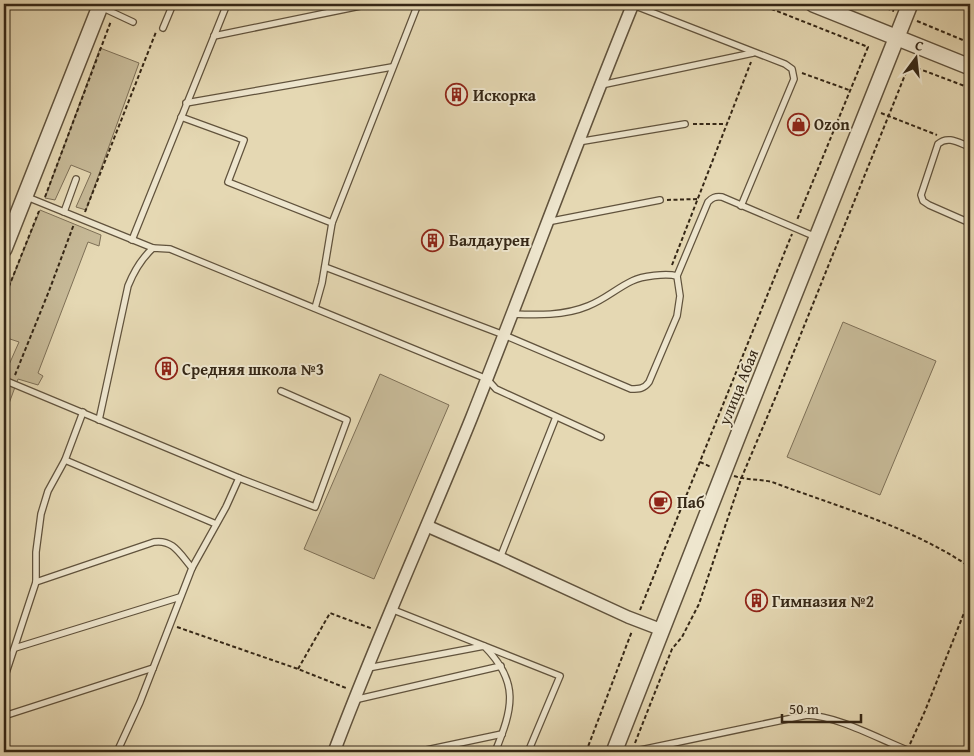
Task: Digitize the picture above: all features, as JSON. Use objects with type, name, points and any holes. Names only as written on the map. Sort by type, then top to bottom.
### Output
[{"type":"street","points":[[334,752],[391,608],[428,526],[487,379],[633,4]]},
{"type":"street","points":[[813,4],[897,36],[970,67]]},
{"type":"street","points":[[4,249],[100,5]]},
{"type":"street","name":"улица Абая","points":[[614,752],[908,10]]},
{"type":"street","points":[[428,526],[613,610],[662,630]]},
{"type":"lane","points":[[163,28],[173,4]]},
{"type":"lane","points":[[132,240],[227,4]]},
{"type":"lane","points":[[214,36],[370,4]]},
{"type":"lane","points":[[315,308],[325,267],[332,223],[418,4]]},
{"type":"lane","points":[[633,4],[785,64],[792,70],[794,79],[741,206]]},
{"type":"lane","points":[[100,5],[132,22]]},
{"type":"lane","points":[[601,85],[754,53]]},
{"type":"lane","points":[[186,103],[392,67]]},
{"type":"lane","points":[[181,117],[244,140],[228,182],[332,223]]},
{"type":"lane","points":[[578,142],[686,124]]},
{"type":"lane","points":[[970,147],[949,139],[943,140],[938,144],[921,195],[923,201],[929,205],[970,223]]},
{"type":"lane","points":[[64,212],[76,179]]},
{"type":"lane","points":[[25,196],[153,248],[170,249],[487,379],[496,389],[601,437]]},
{"type":"lane","points":[[325,267],[504,336],[631,388],[639,389],[645,387],[649,382],[676,316],[680,296],[677,276],[708,202],[712,198],[716,196],[722,197],[818,238]]},
{"type":"lane","points":[[547,222],[660,200]]},
{"type":"lane","points":[[99,420],[128,286],[144,256],[153,248]]},
{"type":"lane","points":[[512,314],[542,315],[568,312],[588,307],[632,281],[668,274],[677,276]]},
{"type":"lane","points":[[4,380],[239,478],[315,507],[347,420],[280,391]]},
{"type":"lane","points":[[4,679],[36,582],[36,552],[48,491],[65,460],[84,412]]},
{"type":"lane","points":[[500,558],[556,417]]},
{"type":"lane","points":[[65,460],[216,524]]},
{"type":"lane","points":[[117,752],[140,702],[192,568],[239,478]]},
{"type":"lane","points":[[36,582],[154,542],[163,541],[173,546],[192,568]]},
{"type":"lane","points":[[15,648],[180,597]]},
{"type":"lane","points":[[391,608],[560,676],[528,752]]},
{"type":"lane","points":[[484,646],[501,666],[509,685],[510,695],[502,734],[495,752]]},
{"type":"lane","points":[[367,668],[484,646]]},
{"type":"lane","points":[[355,696],[501,666]]},
{"type":"lane","points":[[4,716],[153,668]]},
{"type":"lane","points":[[631,752],[806,715],[834,720],[906,751]]},
{"type":"lane","points":[[417,752],[502,734]]},
{"type":"path","points":[[586,752],[636,620],[868,48],[759,4]]},
{"type":"path","points":[[874,4],[908,10],[970,43]]},
{"type":"path","points":[[4,299],[114,14]]},
{"type":"path","points":[[4,406],[76,217],[85,212],[156,31]]},
{"type":"path","points":[[668,274],[754,53]]},
{"type":"path","points":[[631,752],[672,649],[682,636],[699,604],[741,479],[909,64],[970,88]]},
{"type":"path","points":[[792,70],[850,90]]},
{"type":"path","points":[[869,108],[949,139]]},
{"type":"path","points":[[686,124],[726,124]]},
{"type":"path","points":[[660,200],[697,200]]},
{"type":"path","points":[[741,479],[757,478],[772,482],[899,529],[947,552],[970,567]]},
{"type":"path","points":[[906,751],[925,710],[970,598]]},
{"type":"path","points":[[298,670],[330,613],[382,632]]},
{"type":"path","points":[[170,625],[298,670],[355,696]]},
{"type":"shaded area","points":[[100,48],[139,63],[86,210],[76,207],[91,173],[71,165],[55,200],[45,198]]},
{"type":"shaded area","points":[[40,210],[101,235],[99,246],[88,242],[38,373],[43,376],[38,385],[18,379],[4,417],[4,376],[19,342],[4,337],[4,299]]},
{"type":"shaded area","points":[[843,322],[936,361],[880,495],[787,457]]},
{"type":"shaded area","points":[[380,374],[449,405],[374,579],[304,549]]},
{"type":"place","name":"Искоркa","points":[[457,95]]},
{"type":"place","name":"Ozon","points":[[798,124]]},
{"type":"place","name":"Балдаурен","points":[[433,240]]},
{"type":"place","name":"Средняя школа №3","points":[[166,369]]},
{"type":"place","name":"Паб","points":[[661,502]]},
{"type":"place","name":"Гимназия №2","points":[[756,601]]}]
